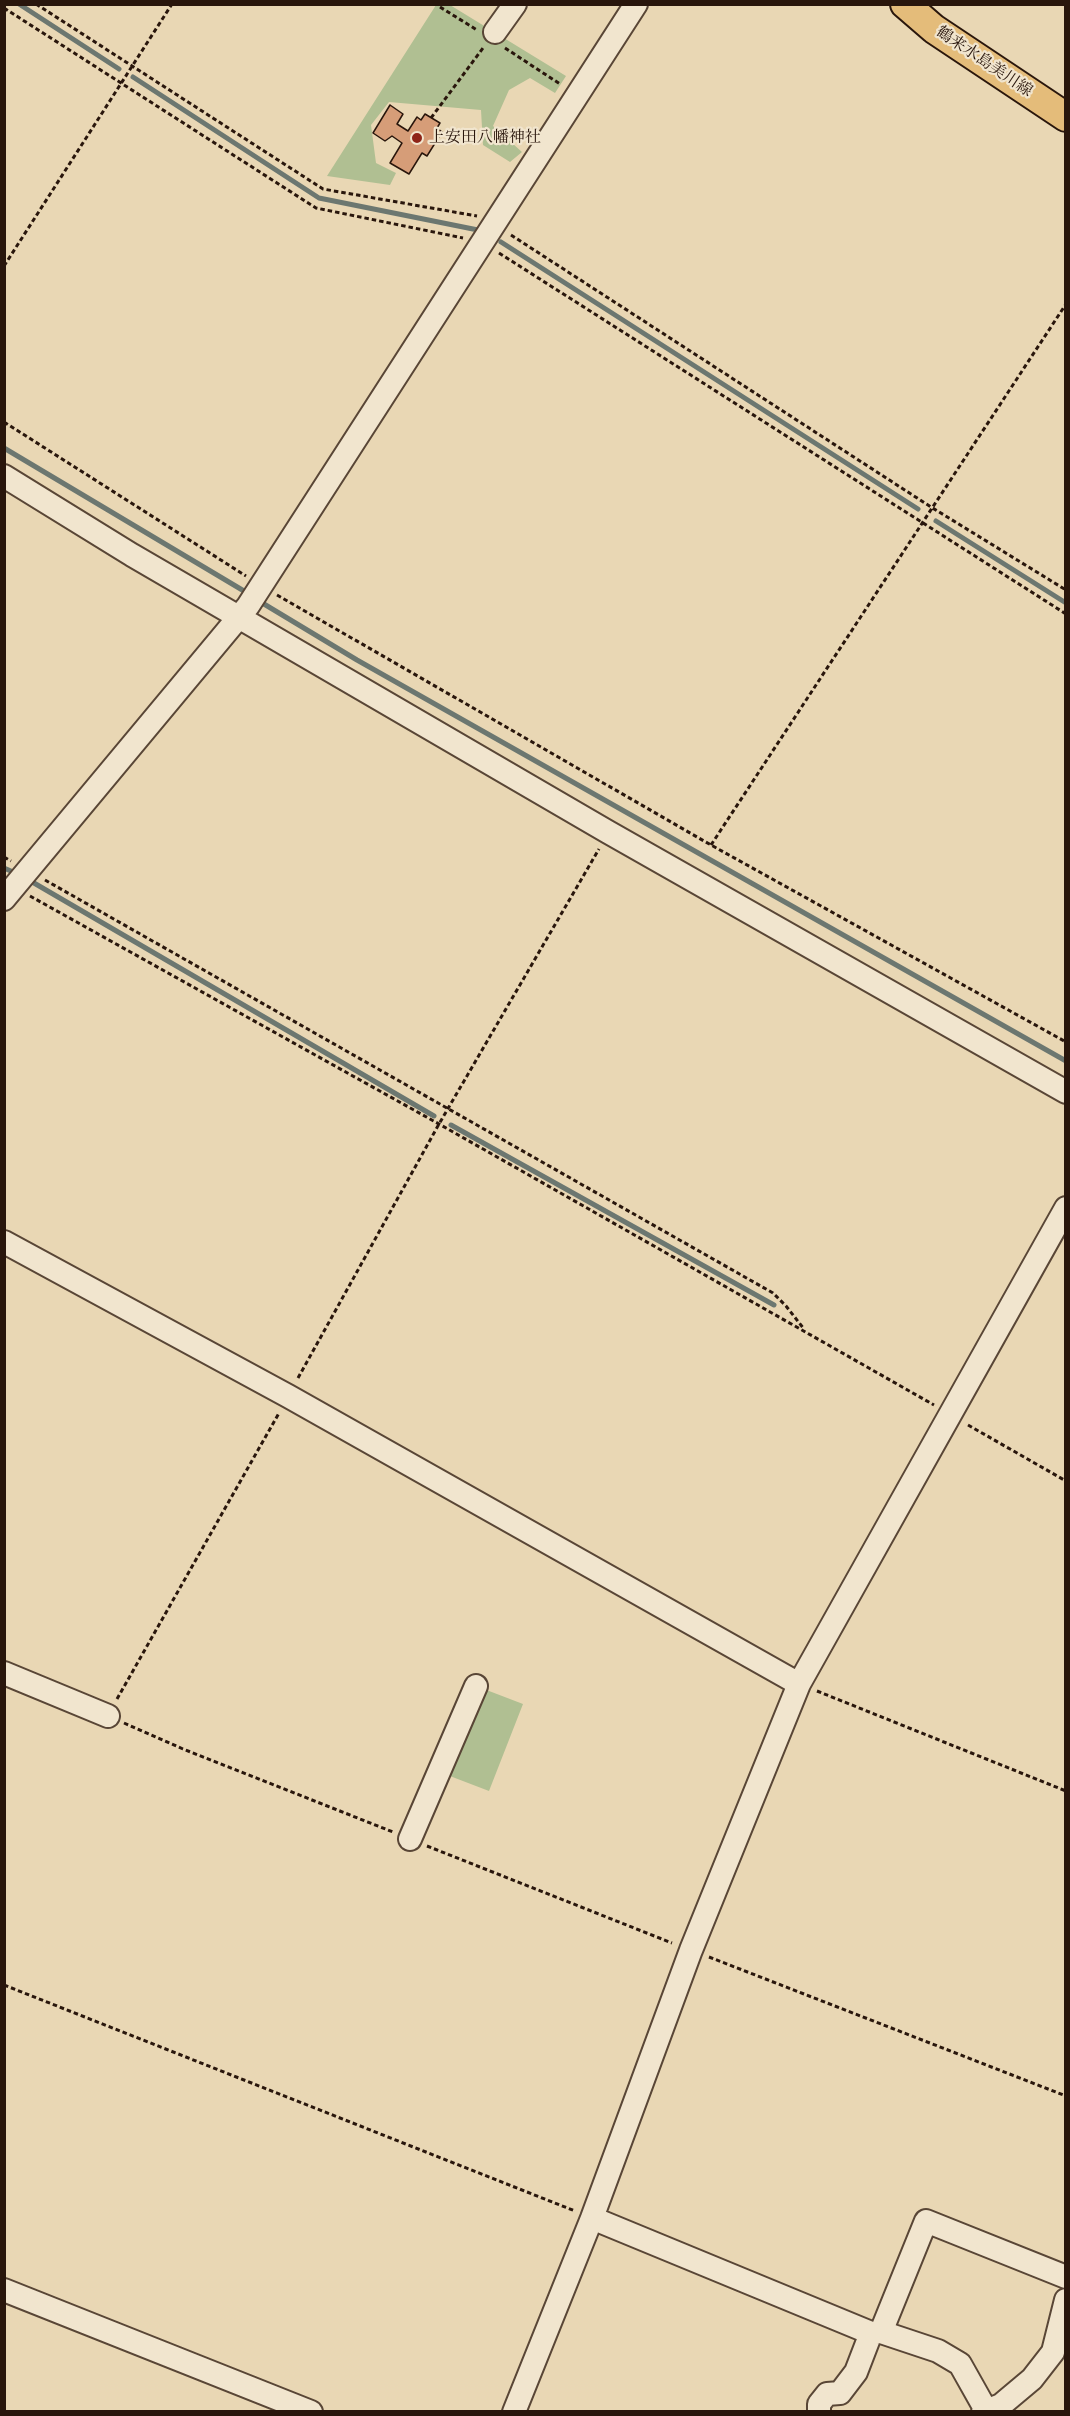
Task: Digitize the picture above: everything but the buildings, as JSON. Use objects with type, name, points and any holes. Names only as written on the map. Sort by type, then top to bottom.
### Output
[{"type":"main road","name":"鶴来水島美川線","points":[[905,4],[934,29],[1065,117]]},
{"type":"street","points":[[492,35],[514,4]]},
{"type":"street","points":[[16,886],[251,601],[490,234],[636,4]]},
{"type":"street","points":[[4,476],[132,555],[251,601],[608,832],[1065,1092]]},
{"type":"street","points":[[514,2412],[592,2218],[691,1950],[799,1684],[1065,1208]]},
{"type":"street","points":[[4,1242],[288,1396],[799,1684]]},
{"type":"street","points":[[4,1673],[108,1716]]},
{"type":"street","points":[[410,1839],[476,1686]]},
{"type":"street","points":[[592,2218],[876,2332],[938,2351],[960,2364],[985,2411],[1001,2405],[1032,2379],[1053,2352],[1065,2300]]},
{"type":"street","points":[[819,2412],[819,2404],[827,2394],[840,2393],[856,2372],[926,2221],[1065,2277]]},
{"type":"street","points":[[4,2290],[311,2412]]},
{"type":"path","points":[[36,4],[323,189],[477,216],[490,234],[921,524],[1065,614]]},
{"type":"path","points":[[4,266],[172,4]]},
{"type":"path","points":[[440,7],[492,35],[578,96]]},
{"type":"path","points":[[4,8],[316,208],[490,234],[1065,590]]},
{"type":"path","points":[[431,118],[492,35]]},
{"type":"path","points":[[711,845],[1065,304]]},
{"type":"path","points":[[4,422],[251,601],[711,845],[1065,1042]]},
{"type":"path","points":[[608,832],[439,1124],[108,1716],[183,1749],[1065,2096]]},
{"type":"path","points":[[4,857],[16,886],[805,1331],[1065,1481]]},
{"type":"path","points":[[16,886],[447,1110],[773,1293],[805,1331]]},
{"type":"path","points":[[799,1684],[1065,1791]]},
{"type":"path","points":[[4,1985],[592,2218]]},
{"type":"green space","points":[[436,5],[450,5],[566,76],[555,93],[530,78],[509,90],[493,126],[522,152],[510,162],[483,145],[481,110],[389,102],[371,125],[376,163],[396,173],[390,185],[327,176]]},
{"type":"green space","points":[[476,1686],[523,1704],[489,1791],[442,1773]]},
{"type":"waterway","points":[[19,4],[119,69]]},
{"type":"waterway","points":[[133,77],[319,198],[478,230]]},
{"type":"waterway","points":[[501,242],[918,509]]},
{"type":"waterway","points":[[4,448],[249,594]]},
{"type":"waterway","points":[[936,521],[1066,603]]},
{"type":"waterway","points":[[259,601],[357,660],[1066,1061]]},
{"type":"waterway","points":[[4,868],[13,872]]},
{"type":"waterway","points":[[34,883],[434,1116]]},
{"type":"waterway","points":[[451,1125],[774,1305]]},
{"type":"place","name":"上安田八幡神社","points":[[417,138]]}]
